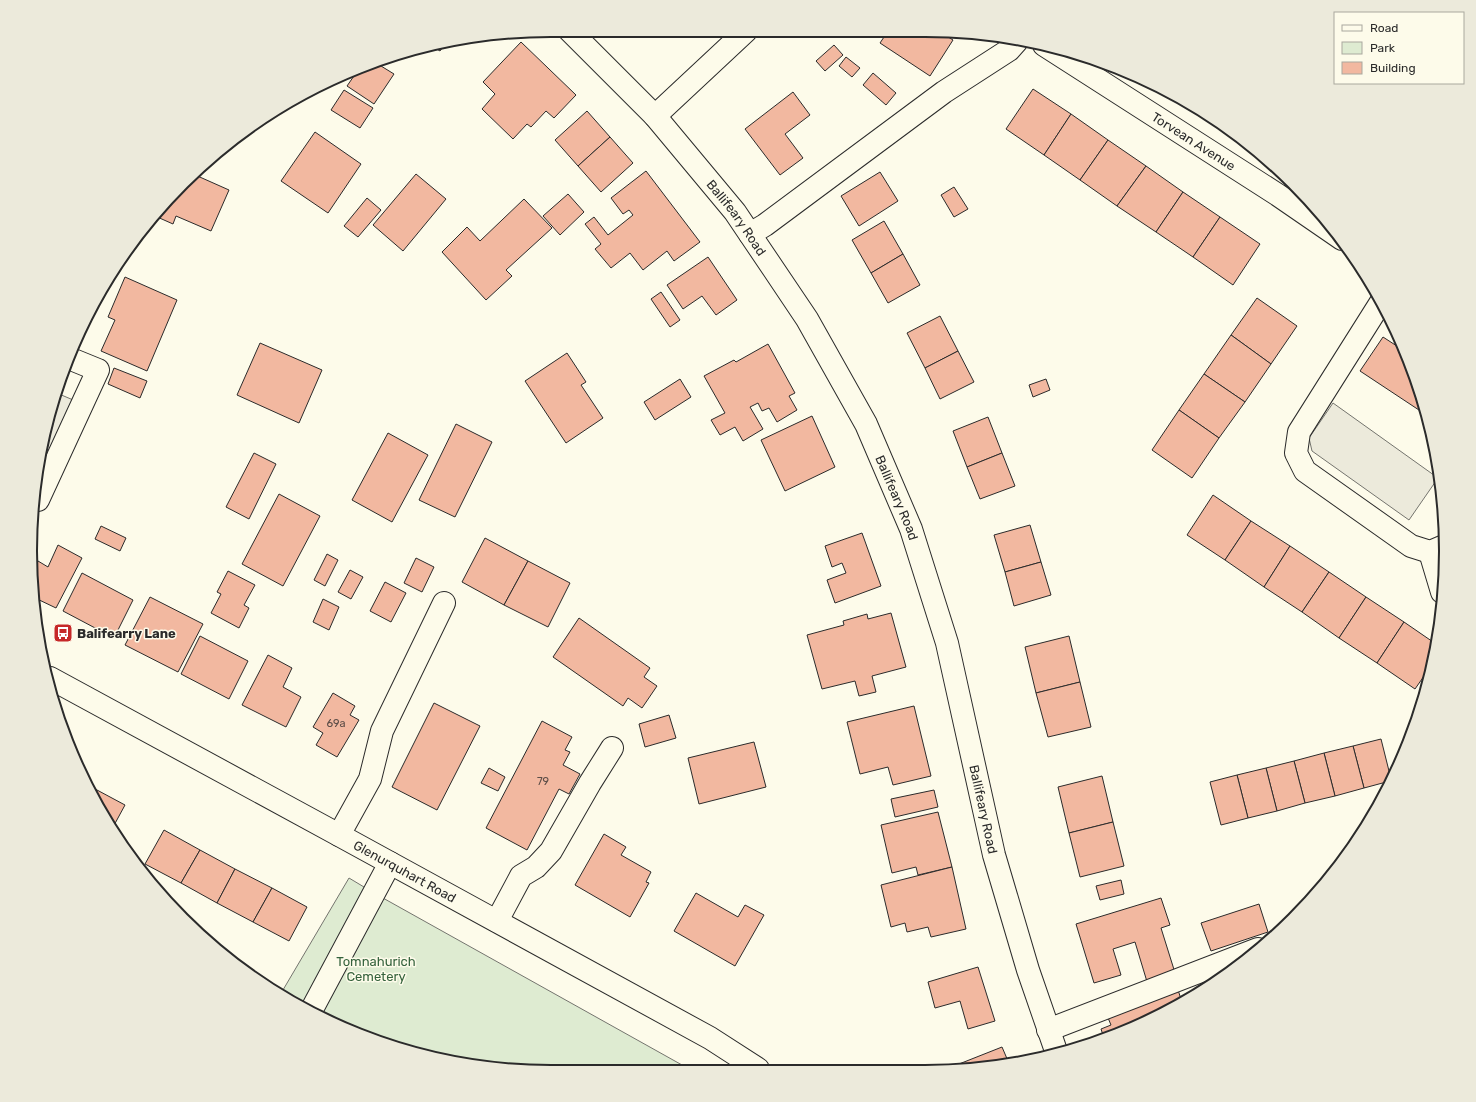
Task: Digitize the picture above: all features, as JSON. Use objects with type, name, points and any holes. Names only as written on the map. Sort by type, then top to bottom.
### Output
[{"type":"main road","name":"Ballifeary Road","points":[[576,37],[655,116],[735,212],[807,320],[862,418],[911,529],[947,642],[994,856],[1028,970],[1055,1048]]},
{"type":"main road","points":[[655,116],[739,37]]},
{"type":"main road","points":[[750,234],[765,225],[944,92],[1009,50],[1014,45]]},
{"type":"main road","name":"Torvean Avenue","points":[[1061,56],[1278,195],[1323,226]]},
{"type":"main road","points":[[1377,308],[1299,432],[1296,453],[1305,471],[1411,546],[1437,549],[1439,563]]},
{"type":"main road","points":[[40,491],[98,370],[74,360]]},
{"type":"main road","points":[[339,835],[370,779],[382,731],[444,603]]},
{"type":"main road","name":"Glenurquhart Road","points":[[54,680],[710,1038],[752,1065]]},
{"type":"main road","points":[[497,921],[521,876],[536,867],[552,851],[590,782],[612,748]]},
{"type":"main road","points":[[313,1006],[390,863]]},
{"type":"main road","points":[[1048,1030],[1243,955]]},
{"type":"green space","name":"Tomnahurich Cemetery","points":[[349,878],[682,1065],[517,1064],[484,1061],[451,1055],[386,1038],[354,1026],[324,1012],[283,989]]},
{"type":"shaded area","points":[[61,395],[78,402],[55,456],[47,453]]},
{"type":"shaded area","points":[[1333,403],[1433,475],[1435,483],[1409,520],[1312,451],[1309,438]]},
{"type":"building","points":[[884,37],[949,38],[953,40],[930,76],[880,43]]},
{"type":"building","points":[[521,42],[576,95],[554,118],[546,111],[531,127],[527,124],[513,139],[482,109],[495,94],[483,82]]},
{"type":"building","points":[[834,45],[843,55],[825,71],[816,61]]},
{"type":"building","points":[[846,57],[860,68],[852,77],[839,66]]},
{"type":"building","points":[[381,66],[394,74],[374,104],[347,86],[354,76]]},
{"type":"building","points":[[873,73],[896,93],[886,105],[863,85]]},
{"type":"building","points":[[1033,89],[1071,114],[1044,155],[1006,129]]},
{"type":"building","points":[[344,90],[373,108],[360,128],[331,110]]},
{"type":"building","points":[[793,92],[810,115],[785,134],[803,158],[780,175],[745,129]]},
{"type":"building","points":[[587,111],[610,137],[578,166],[555,140]]},
{"type":"building","points":[[1071,114],[1108,140],[1080,180],[1044,155]]},
{"type":"building","points":[[315,132],[361,164],[328,213],[281,181]]},
{"type":"building","points":[[610,137],[633,163],[601,192],[578,166]]},
{"type":"building","points":[[1108,140],[1146,166],[1117,206],[1080,180]]},
{"type":"building","points":[[1146,166],[1183,192],[1156,232],[1117,206]]},
{"type":"building","points":[[646,171],[700,242],[674,261],[667,251],[643,270],[630,253],[611,268],[595,249],[601,244],[585,224],[594,217],[608,235],[633,215],[629,210],[623,214],[611,198]]},
{"type":"building","points":[[880,172],[898,201],[859,226],[841,196]]},
{"type":"building","points":[[416,174],[446,199],[403,251],[373,225]]},
{"type":"building","points":[[200,177],[229,190],[211,231],[176,216],[173,224],[160,218]]},
{"type":"building","points":[[954,187],[968,209],[954,217],[941,195]]},
{"type":"building","points":[[1183,192],[1220,217],[1193,257],[1156,232]]},
{"type":"building","points":[[568,194],[584,212],[560,235],[543,216]]},
{"type":"building","points":[[367,198],[381,210],[358,237],[344,226]]},
{"type":"building","points":[[524,199],[552,228],[506,270],[512,276],[486,300],[442,252],[467,227],[480,241]]},
{"type":"building","points":[[1220,217],[1260,244],[1233,285],[1193,257]]},
{"type":"building","points":[[884,221],[903,254],[871,273],[852,240]]},
{"type":"building","points":[[903,254],[920,285],[888,303],[871,273]]},
{"type":"building","points":[[708,257],[737,300],[716,315],[702,296],[683,309],[667,285]]},
{"type":"building","points":[[125,277],[177,300],[147,371],[101,351],[115,320],[108,317]]},
{"type":"building","points":[[661,292],[680,320],[670,327],[651,299]]},
{"type":"building","points":[[1257,298],[1297,326],[1271,364],[1231,335]]},
{"type":"building","points":[[940,316],[958,351],[925,368],[907,333]]},
{"type":"building","points":[[1231,335],[1271,364],[1245,402],[1204,374]]},
{"type":"building","points":[[1383,337],[1396,345],[1412,386],[1419,410],[1360,371]]},
{"type":"building","points":[[260,343],[322,370],[299,423],[237,395]]},
{"type":"building","points":[[768,344],[795,393],[789,396],[797,410],[777,422],[769,408],[762,411],[758,403],[750,407],[763,429],[743,441],[735,427],[720,435],[711,420],[725,413],[704,376],[734,360],[736,362]]},
{"type":"building","points":[[958,351],[974,382],[940,399],[925,368]]},
{"type":"building","points":[[567,353],[586,382],[581,385],[603,418],[566,443],[525,381]]},
{"type":"building","points":[[114,368],[147,381],[140,398],[108,384]]},
{"type":"building","points":[[1204,374],[1245,402],[1219,438],[1179,410]]},
{"type":"building","points":[[680,379],[691,397],[655,420],[644,402]]},
{"type":"building","points":[[1046,379],[1050,390],[1033,397],[1029,385]]},
{"type":"building","points":[[1179,410],[1219,438],[1192,478],[1152,450]]},
{"type":"building","points":[[812,416],[835,467],[785,491],[761,440]]},
{"type":"building","points":[[988,417],[1002,453],[967,467],[953,431]]},
{"type":"building","points":[[456,424],[492,442],[455,517],[419,500]]},
{"type":"building","points":[[388,433],[428,455],[392,522],[352,500]]},
{"type":"building","points":[[254,453],[276,464],[249,519],[226,507]]},
{"type":"building","points":[[1002,453],[1015,486],[980,499],[967,467]]},
{"type":"building","points":[[279,494],[320,516],[283,586],[242,564]]},
{"type":"building","points":[[1213,495],[1251,521],[1225,560],[1187,535]]},
{"type":"building","points":[[1251,521],[1290,546],[1264,587],[1225,560]]},
{"type":"building","points":[[1030,525],[1041,562],[1005,572],[994,535]]},
{"type":"building","points":[[101,526],[126,538],[120,551],[95,539]]},
{"type":"building","points":[[862,533],[881,586],[835,603],[827,580],[846,573],[842,563],[832,567],[825,546]]},
{"type":"building","points":[[485,538],[528,561],[504,605],[462,582]]},
{"type":"building","points":[[58,545],[82,558],[56,608],[39,600],[37,562],[38,561],[48,567]]},
{"type":"building","points":[[1290,546],[1329,572],[1302,612],[1264,587]]},
{"type":"building","points":[[327,554],[338,560],[325,586],[314,580]]},
{"type":"building","points":[[416,558],[434,567],[422,592],[404,583]]},
{"type":"building","points":[[528,561],[570,583],[548,627],[504,605]]},
{"type":"building","points":[[1041,562],[1051,595],[1014,606],[1005,572]]},
{"type":"building","points":[[350,570],[363,577],[351,599],[338,592]]},
{"type":"building","points":[[228,571],[255,585],[244,605],[249,608],[239,628],[211,613],[221,594],[217,592]]},
{"type":"building","points":[[1329,572],[1366,597],[1339,638],[1302,612]]},
{"type":"building","points":[[82,573],[133,600],[114,638],[63,611]]},
{"type":"building","points":[[385,582],[406,593],[391,622],[370,611]]},
{"type":"building","points":[[150,597],[203,624],[178,672],[125,645]]},
{"type":"building","points":[[1366,597],[1404,622],[1377,663],[1339,638]]},
{"type":"building","points":[[323,599],[339,607],[329,630],[313,622]]},
{"type":"building","points":[[891,613],[906,667],[872,676],[876,692],[859,696],[855,681],[822,689],[807,635],[844,625],[843,621],[867,614],[868,619]]},
{"type":"building","points":[[579,618],[650,668],[644,677],[657,686],[642,708],[628,698],[623,706],[553,657]]},
{"type":"building","points":[[1404,622],[1431,640],[1422,678],[1415,689],[1377,663]]},
{"type":"building","points":[[200,636],[248,661],[229,699],[181,674]]},
{"type":"building","points":[[1069,636],[1080,682],[1036,693],[1025,647]]},
{"type":"building","points":[[268,655],[292,668],[283,687],[301,697],[286,727],[242,705]]},
{"type":"building","points":[[1080,682],[1091,727],[1048,737],[1036,693]]},
{"type":"building","points":[[333,693],[355,706],[350,715],[359,720],[337,757],[316,745],[323,733],[313,727]]},
{"type":"building","points":[[434,703],[480,726],[437,810],[392,787]]},
{"type":"building","points":[[914,706],[931,776],[893,785],[888,767],[860,774],[847,722]]},
{"type":"building","points":[[669,715],[676,738],[645,747],[639,724]]},
{"type":"building","points":[[542,721],[572,737],[565,750],[570,752],[563,765],[580,774],[569,794],[559,789],[527,850],[486,828]]},
{"type":"building","points":[[1381,739],[1389,771],[1383,783],[1364,788],[1353,746]]},
{"type":"building","points":[[754,742],[766,787],[699,804],[688,758]]},
{"type":"building","points":[[1353,746],[1364,788],[1335,796],[1324,753]]},
{"type":"building","points":[[1324,753],[1335,796],[1305,803],[1294,761]]},
{"type":"building","points":[[1294,761],[1305,803],[1277,811],[1266,768]]},
{"type":"building","points":[[489,768],[505,777],[498,791],[481,783]]},
{"type":"building","points":[[1266,768],[1277,811],[1248,818],[1237,775]]},
{"type":"building","points":[[1237,775],[1248,818],[1221,825],[1210,782]]},
{"type":"building","points":[[1102,776],[1113,822],[1069,833],[1058,787]]},
{"type":"building","points":[[934,790],[938,807],[895,817],[891,799]]},
{"type":"building","points":[[97,791],[125,805],[115,823],[106,808]]},
{"type":"building","points":[[938,812],[952,867],[918,875],[916,867],[892,873],[881,825]]},
{"type":"building","points":[[1113,822],[1124,866],[1080,877],[1069,833]]},
{"type":"building","points":[[164,830],[200,850],[181,883],[145,864]]},
{"type":"building","points":[[604,834],[626,847],[621,855],[651,872],[646,882],[649,883],[630,917],[575,885]]},
{"type":"building","points":[[200,850],[235,869],[217,903],[181,883]]},
{"type":"building","points":[[952,867],[966,929],[931,937],[928,927],[907,932],[905,923],[891,927],[881,885]]},
{"type":"building","points":[[235,869],[272,888],[253,922],[217,903]]},
{"type":"building","points":[[1121,880],[1124,894],[1100,900],[1096,886]]},
{"type":"building","points":[[272,888],[307,907],[289,941],[253,922]]},
{"type":"building","points":[[696,893],[738,917],[745,905],[764,915],[735,966],[674,931]]},
{"type":"building","points":[[1161,898],[1170,925],[1161,928],[1176,976],[1148,985],[1135,942],[1113,949],[1121,975],[1094,983],[1076,924]]},
{"type":"building","points":[[1259,904],[1268,932],[1211,951],[1201,923]]},
{"type":"building","points":[[978,967],[995,1021],[968,1029],[960,1001],[935,1008],[928,982]]},
{"type":"building","points":[[1177,987],[1180,997],[1152,1012],[1102,1033],[1101,1029],[1111,1025],[1106,1013]]},
{"type":"building","points":[[1002,1047],[1007,1058],[992,1061],[959,1064]]},
{"type":"place","name":"Balifearry Lane","points":[[63,633]]}]
